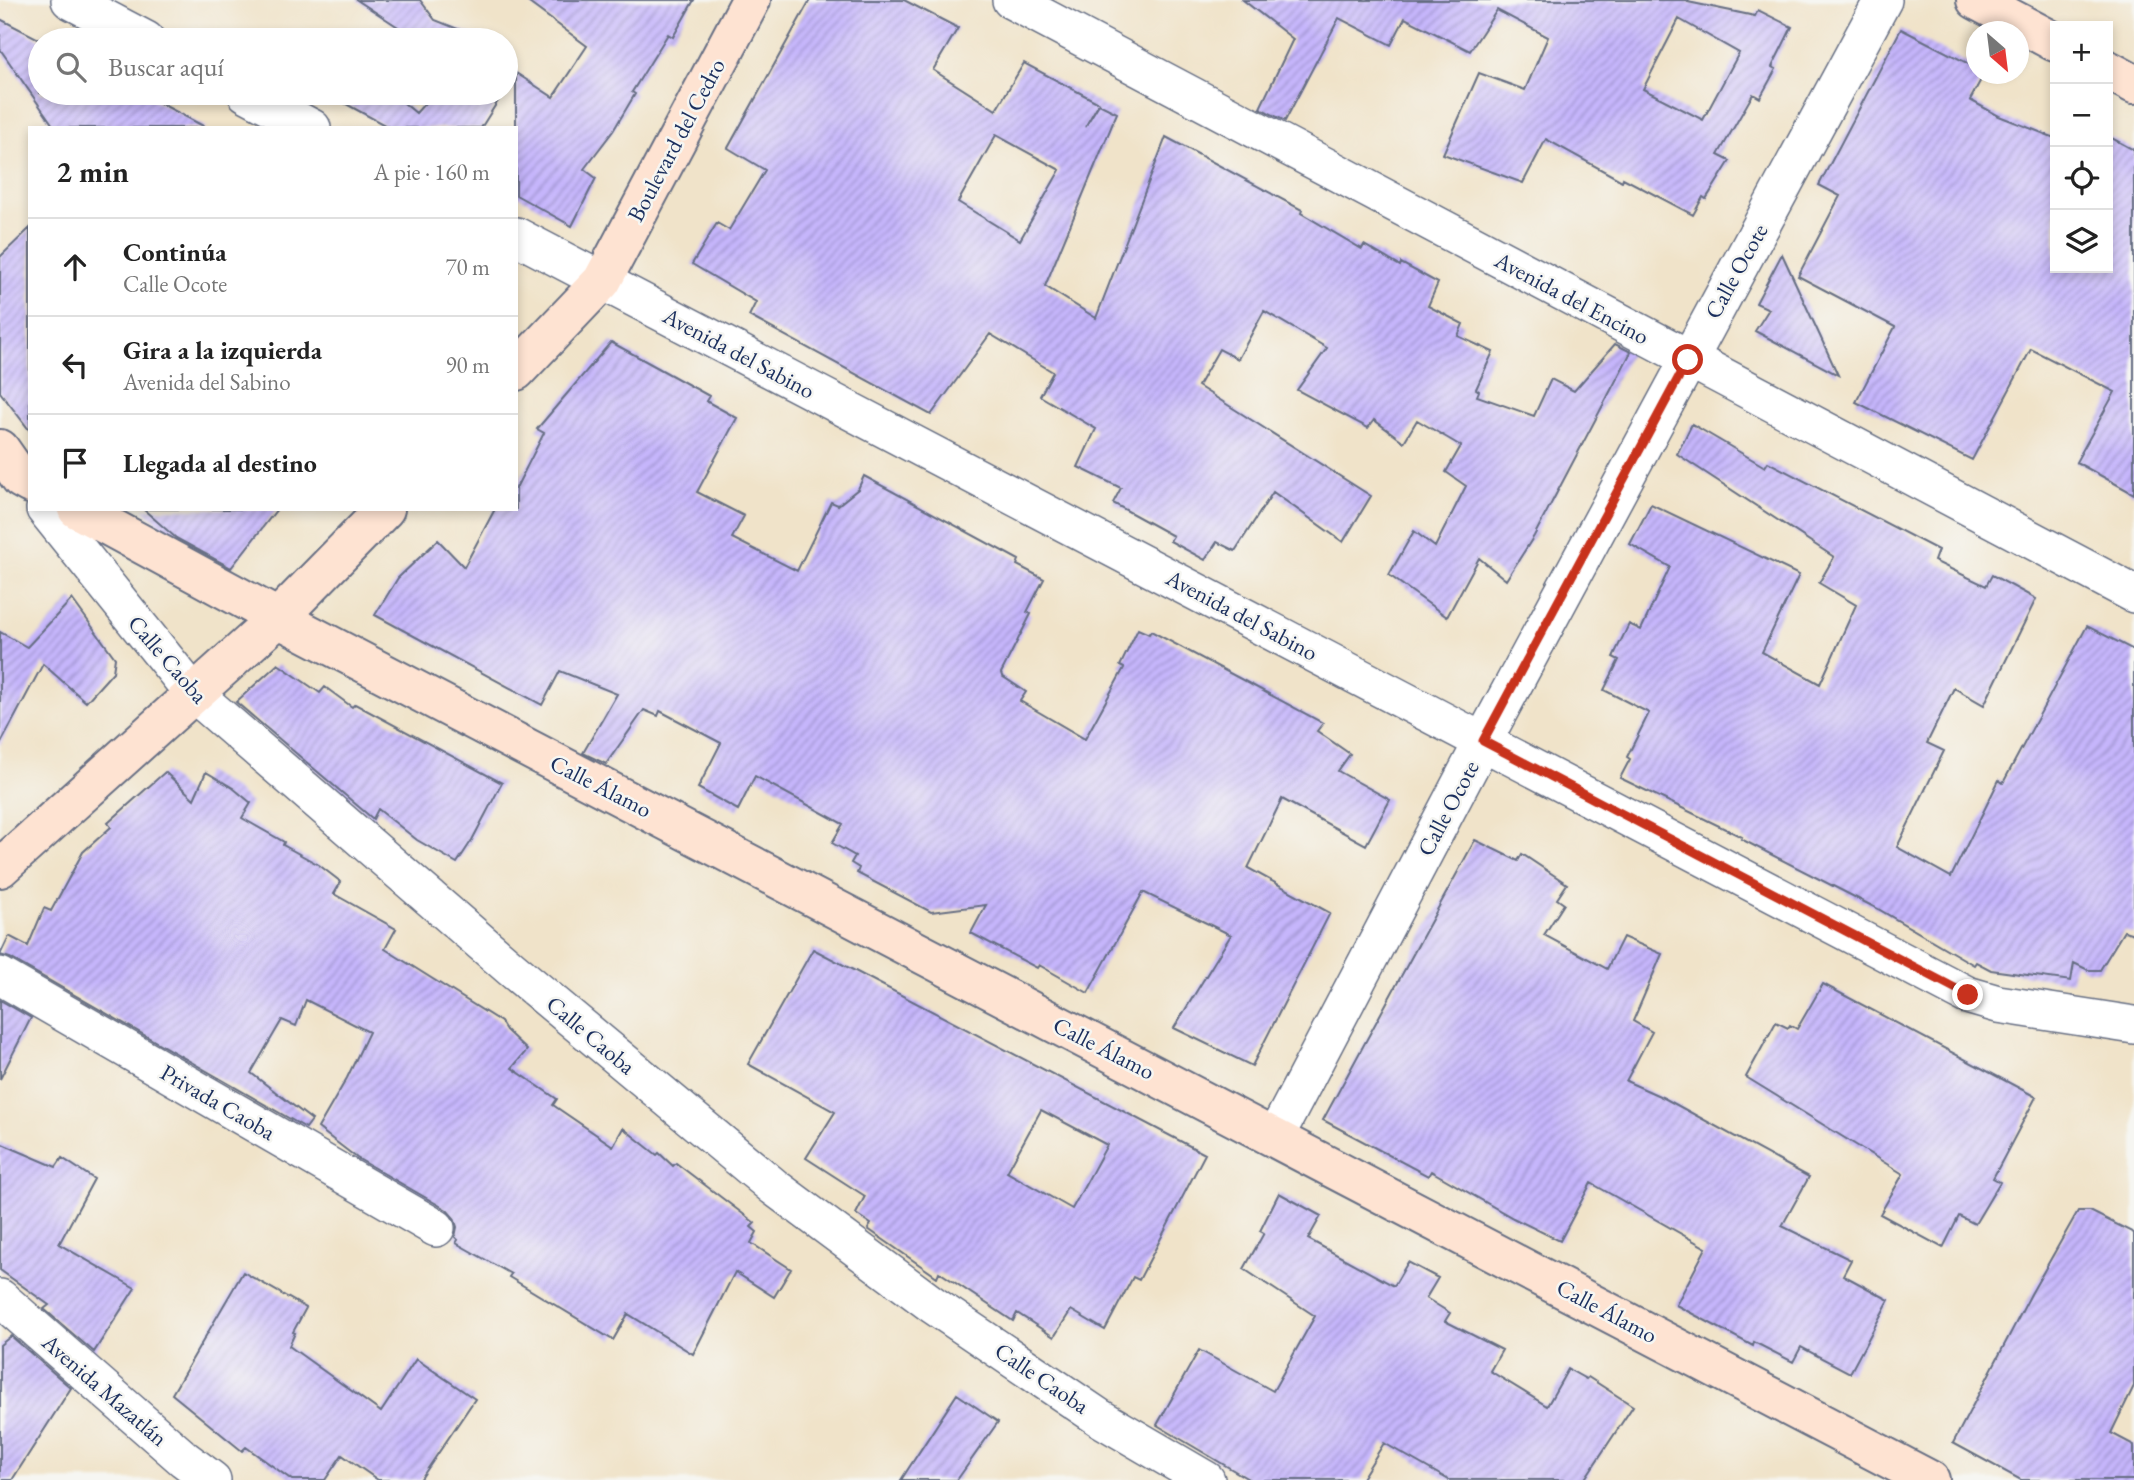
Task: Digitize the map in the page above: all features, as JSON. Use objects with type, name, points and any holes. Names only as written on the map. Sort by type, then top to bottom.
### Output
[{"type":"main road","name":"Boulevard del Cedro","points":[[518,369],[601,281],[751,0]]},
{"type":"main road","points":[[1976,0],[2050,39]]},
{"type":"main road","points":[[2113,73],[2134,84]]},
{"type":"main road","name":"Calle Álamo","points":[[81,511],[278,618],[1930,1480]]},
{"type":"main road","points":[[0,868],[278,618],[382,511]]},
{"type":"street","points":[[70,0],[123,28]]},
{"type":"street","name":"Avenida del Encino","points":[[1011,0],[2134,594]]},
{"type":"street","name":"Calle Ocote","points":[[1275,1137],[1483,741],[1883,0]]},
{"type":"street","points":[[269,105],[308,126]]},
{"type":"street","name":"Avenida del Sabino","points":[[518,237],[1968,995],[1998,1004],[2134,1026]]},
{"type":"street","name":"Calle Caoba","points":[[47,511],[193,693],[512,969],[774,1187],[933,1305],[1100,1418],[1206,1480]]},
{"type":"street","name":"Privada Caoba","points":[[0,976],[436,1228]]},
{"type":"street","name":"Avenida Mazatlán","points":[[0,1298],[186,1473]]},
{"type":"building","points":[[357,0],[420,0],[435,20],[455,28],[400,28]]},
{"type":"building","points":[[525,0],[694,0],[673,37],[668,34],[632,92],[635,94],[613,131],[584,169],[596,178],[572,226],[518,196],[518,74],[553,97],[587,46]]},
{"type":"building","points":[[810,0],[904,0],[958,28],[933,70],[996,110],[1024,63],[1099,103],[1085,127],[1099,104],[1117,113],[1045,286],[1096,318],[1166,137],[1302,210],[1301,213],[1362,249],[1364,245],[1400,266],[1401,263],[1438,283],[1428,306],[1463,324],[1458,336],[1493,352],[1476,389],[1479,391],[1477,396],[1534,416],[1551,379],[1574,391],[1615,344],[1631,352],[1534,536],[1506,580],[1479,558],[1447,617],[1389,575],[1414,531],[1435,547],[1466,486],[1446,472],[1461,446],[1417,420],[1404,442],[1374,420],[1368,428],[1297,390],[1327,348],[1264,311],[1238,359],[1219,349],[1198,386],[1371,496],[1343,542],[1273,492],[1235,551],[1217,542],[1205,560],[1170,541],[1173,536],[1113,503],[1121,488],[1078,467],[1096,429],[1040,396],[1053,372],[990,334],[931,415],[749,316],[756,302],[692,264],[717,223],[729,230],[765,170],[728,148]],"holes":[[[996,135],[1060,170],[1020,240],[958,202]]]},
{"type":"building","points":[[1243,0],[1689,0],[1688,2],[1755,16],[1758,10],[1792,27],[1772,67],[1776,69],[1760,98],[1753,94],[1718,155],[1730,161],[1693,215],[1623,178],[1622,181],[1546,139],[1523,183],[1443,154],[1479,73],[1525,90],[1548,37],[1497,10],[1470,51],[1405,18],[1391,45],[1339,18],[1285,121],[1260,108],[1293,39]],"holes":[[[1679,19],[1739,53],[1703,120],[1643,89]]]},
{"type":"building","points":[[0,19],[28,33],[28,89],[0,49]]},
{"type":"building","points":[[1901,29],[1966,62],[1966,84],[1979,84],[1970,100],[1999,116],[2050,136],[2050,273],[2113,273],[2113,139],[2134,150],[2134,494],[2076,462],[2115,392],[2031,349],[1972,460],[1856,402],[1895,327],[1798,276],[1840,196],[1819,185]]},
{"type":"building","points":[[39,105],[164,105],[203,126],[54,126]]},
{"type":"building","points":[[348,105],[406,105],[416,113],[423,105],[495,105],[482,126],[386,126]]},
{"type":"building","points":[[28,230],[28,428],[0,392],[0,257]]},
{"type":"building","points":[[1782,254],[1838,375],[1755,331],[1769,309],[1756,303]]},
{"type":"building","points":[[611,342],[709,396],[706,401],[737,418],[697,492],[744,516],[732,538],[797,571],[831,502],[838,505],[858,489],[864,476],[1019,560],[1017,565],[1044,579],[1027,612],[1031,614],[1001,673],[1026,692],[1020,701],[1085,739],[1124,668],[1120,666],[1138,629],[1149,634],[1151,631],[1323,723],[1317,731],[1350,754],[1338,771],[1390,800],[1366,845],[1282,799],[1248,868],[1330,913],[1252,1066],[1174,1028],[1231,935],[1143,892],[1088,993],[1039,965],[1037,968],[971,933],[986,905],[931,912],[857,873],[859,868],[851,863],[855,856],[832,843],[843,824],[755,776],[738,810],[698,788],[721,743],[660,711],[658,716],[644,710],[606,764],[583,753],[617,694],[560,671],[542,705],[375,615],[398,578],[438,540],[464,567],[494,511],[518,511],[518,484],[544,433],[537,429]]},
{"type":"building","points":[[1692,424],[1765,467],[1768,462],[1938,550],[1934,561],[1986,586],[1992,575],[2036,599],[1984,705],[1954,688],[1927,743],[1944,751],[1897,847],[1951,877],[1999,780],[2003,783],[2087,626],[2134,650],[2134,934],[2124,931],[2100,970],[2088,970],[2074,963],[2071,981],[1991,970],[1976,962],[1974,965],[1878,909],[1741,839],[1742,837],[1620,778],[1630,759],[1627,757],[1649,713],[1604,690],[1619,660],[1613,657],[1629,624],[1641,630],[1670,567],[1630,544],[1651,504],[1799,575],[1762,652],[1820,684],[1856,605],[1819,583],[1834,557],[1677,454]]},
{"type":"building","points":[[145,511],[275,511],[231,568],[176,538]]},
{"type":"building","points":[[72,599],[115,658],[113,672],[86,702],[43,664],[0,745],[0,632],[27,647]]},
{"type":"building","points":[[278,664],[320,693],[325,687],[352,707],[355,704],[502,783],[457,863],[417,840],[378,809],[373,819],[236,702]]},
{"type":"building","points":[[165,772],[194,799],[206,772],[233,788],[251,803],[242,818],[284,842],[283,845],[319,865],[341,882],[334,894],[396,929],[385,949],[501,1022],[527,1050],[512,1068],[557,1099],[553,1105],[613,1146],[623,1128],[673,1166],[676,1163],[755,1223],[751,1227],[757,1232],[751,1243],[791,1269],[774,1297],[735,1272],[693,1354],[628,1314],[613,1340],[509,1277],[511,1274],[456,1243],[457,1227],[447,1210],[357,1158],[318,1128],[347,1078],[369,1032],[306,1000],[296,1026],[282,1020],[251,1073],[312,1120],[306,1128],[10,958],[0,955],[9,936],[28,946],[44,908],[51,911],[83,852],[111,827],[108,823]]},
{"type":"building","points":[[1475,840],[1518,861],[1522,854],[1567,884],[1557,899],[1564,904],[1544,935],[1607,969],[1623,937],[1662,954],[1633,1021],[1652,1032],[1626,1081],[1664,1098],[1809,1177],[1782,1226],[1851,1260],[1843,1275],[1889,1300],[1850,1373],[1801,1347],[1793,1362],[1754,1342],[1753,1346],[1676,1305],[1706,1248],[1591,1183],[1560,1241],[1513,1218],[1431,1171],[1428,1176],[1323,1120]]},
{"type":"building","points":[[813,949],[1205,1154],[1139,1280],[1133,1277],[1105,1330],[1071,1310],[1054,1337],[1017,1313],[1013,1321],[939,1272],[937,1277],[868,1229],[871,1224],[856,1214],[865,1196],[806,1158],[835,1112],[748,1064]],"holes":[[[1041,1110],[1107,1145],[1072,1209],[1007,1172]]]},
{"type":"building","points":[[1823,984],[2036,1097],[1993,1178],[2000,1182],[1975,1224],[1959,1216],[1943,1248],[1880,1214],[1903,1174],[1746,1077],[1776,1022],[1797,1029]]},
{"type":"building","points":[[0,1000],[31,1018],[0,1079]]},
{"type":"building","points":[[0,1143],[56,1167],[62,1158],[94,1179],[59,1244],[135,1288],[94,1352],[44,1309],[49,1305],[0,1270]]},
{"type":"building","points":[[1279,1193],[1321,1216],[1308,1239],[1394,1286],[1408,1262],[1438,1278],[1426,1298],[1450,1313],[1445,1321],[1502,1350],[1490,1371],[1547,1406],[1568,1369],[1586,1379],[1588,1377],[1633,1406],[1584,1480],[1449,1480],[1384,1443],[1361,1480],[1250,1480],[1157,1425],[1199,1350],[1273,1391],[1315,1316],[1244,1269],[1264,1233],[1260,1231]]},
{"type":"building","points":[[2078,1211],[2090,1211],[2134,1233],[2134,1386],[2111,1433],[2134,1445],[2134,1480],[2021,1480],[1953,1443]]},
{"type":"building","points":[[243,1272],[306,1308],[289,1346],[381,1412],[416,1359],[475,1399],[420,1480],[378,1480],[342,1455],[325,1480],[292,1480],[246,1447],[242,1451],[172,1394]]},
{"type":"building","points":[[11,1336],[71,1388],[12,1480],[0,1480],[0,1345]]},
{"type":"building","points":[[957,1394],[998,1422],[957,1480],[901,1480]]},
{"type":"route","points":[[1688,360],[1483,741],[1968,995]]}]
